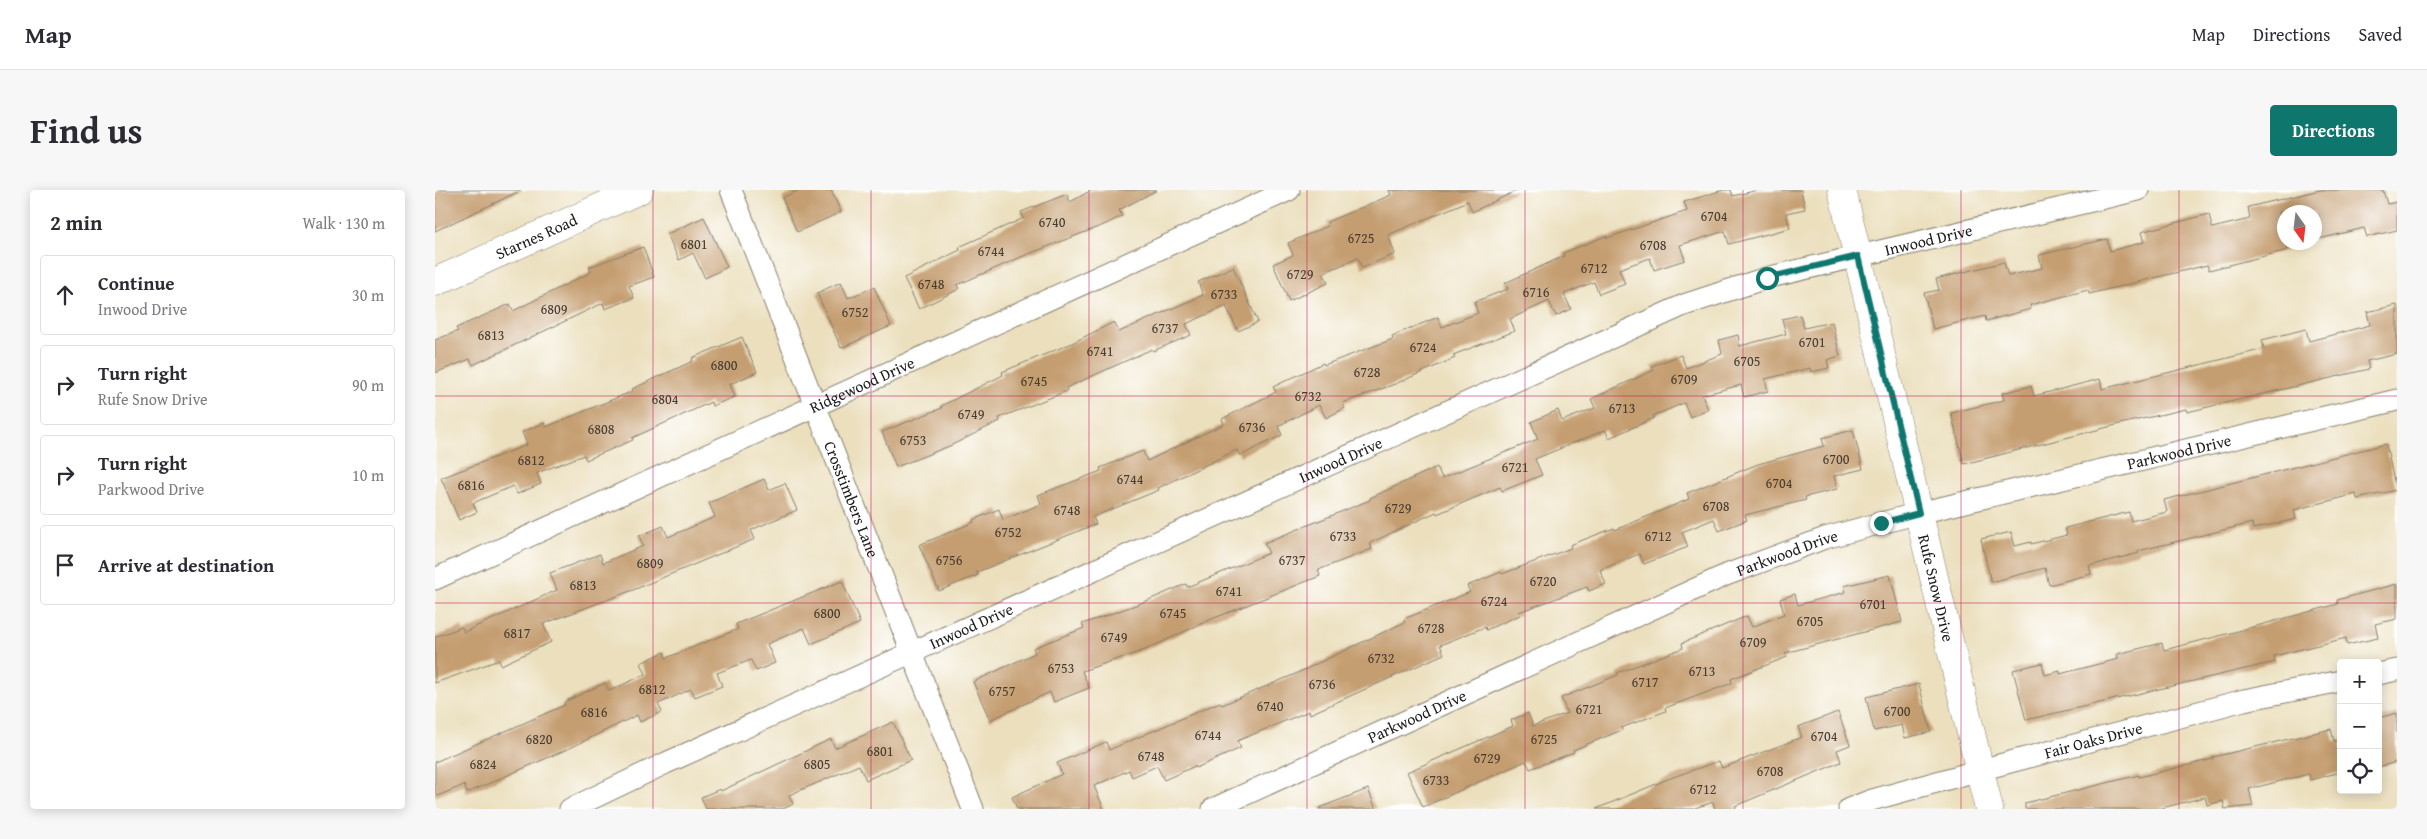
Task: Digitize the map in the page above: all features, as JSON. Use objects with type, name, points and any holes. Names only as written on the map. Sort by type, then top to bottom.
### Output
[{"type":"main road","name":"Starnes Road","points":[[435,282],[639,190]]},
{"type":"main road","name":"Rufe Snow Drive","points":[[1842,190],[1989,809]]},
{"type":"street","name":"Crosstimbers Lane","points":[[731,190],[973,809]]},
{"type":"street","name":"Ridgewood Drive","points":[[435,579],[1289,190]]},
{"type":"street","name":"Inwood Drive","points":[[571,809],[666,763],[1685,305],[1767,278],[2138,190]]},
{"type":"street","name":"Parkwood Drive","points":[[1213,809],[1257,800],[1726,575],[1825,538],[1919,513],[2397,400]]},
{"type":"street","points":[[2382,673],[2397,670]]},
{"type":"street","name":"Fair Oaks Drive","points":[[1849,809],[1872,800],[1980,770],[2245,700],[2337,682]]},
{"type":"building","points":[[435,190],[522,190],[435,231]]},
{"type":"building","points":[[799,190],[831,190],[841,212],[797,232],[782,198]]},
{"type":"building","points":[[1092,190],[1157,190],[1119,210],[1122,216],[1106,224],[1026,255],[957,285],[959,289],[919,309],[904,278],[960,250],[959,247],[1024,218],[1021,212],[1067,194],[1070,202]]},
{"type":"building","points":[[1389,190],[1518,190],[1472,212],[1468,201],[1388,235],[1395,254],[1362,268],[1358,258],[1323,273],[1328,283],[1289,301],[1273,264],[1293,255],[1288,243],[1328,226],[1327,222],[1391,195]]},
{"type":"building","points":[[1723,190],[1731,190],[1733,196],[1758,190],[1801,190],[1805,209],[1786,213],[1790,228],[1729,244],[1725,231],[1680,245],[1685,260],[1654,270],[1650,258],[1619,269],[1625,284],[1599,294],[1594,282],[1564,294],[1571,309],[1556,316],[1549,301],[1510,319],[1515,331],[1453,355],[1455,358],[1395,384],[1343,403],[1345,408],[1326,418],[1319,405],[1278,426],[1282,435],[1240,456],[1237,450],[1158,488],[1159,490],[1093,517],[1096,524],[977,572],[978,575],[939,591],[919,545],[974,522],[973,520],[999,509],[1003,520],[1041,504],[1038,495],[1101,471],[1100,468],[1143,451],[1147,461],[1224,424],[1222,419],[1276,392],[1273,387],[1323,363],[1324,365],[1393,339],[1392,336],[1438,317],[1442,327],[1478,313],[1474,302],[1508,289],[1505,283],[1564,256],[1563,253],[1606,236],[1607,238],[1687,211],[1684,202]]},
{"type":"building","points":[[2320,190],[2383,190],[2387,204],[2397,202],[2397,230],[2367,237],[2364,228],[2322,238],[2322,205],[2277,205],[2277,250],[2288,250],[2209,270],[2207,265],[2089,294],[2088,290],[2030,305],[2031,309],[1986,321],[1985,316],[1933,329],[1924,293],[1939,290],[1936,279],[2004,262],[2008,276],[2042,268],[2039,255],[2107,239],[2110,251],[2144,242],[2141,232],[2209,214],[2212,228],[2250,219],[2248,207]]},
{"type":"building","points":[[704,217],[727,267],[705,278],[693,253],[679,260],[667,234]]},
{"type":"building","points":[[643,247],[654,277],[629,286],[634,298],[605,309],[603,303],[473,365],[470,359],[435,373],[435,340],[458,331],[456,328],[510,304],[513,311],[591,272],[589,267]]},
{"type":"building","points":[[1233,267],[1258,322],[1238,331],[1226,306],[1186,324],[1191,335],[1153,351],[1152,349],[1066,388],[1067,391],[999,418],[1000,421],[952,445],[896,467],[882,432],[942,408],[941,406],[1003,375],[1002,372],[1070,344],[1114,322],[1119,332],[1203,295],[1198,282]]},
{"type":"building","points":[[841,282],[848,298],[874,287],[891,326],[841,348],[817,293]]},
{"type":"building","points":[[2397,305],[2397,354],[2367,361],[2369,369],[2187,412],[2186,409],[2120,424],[1964,464],[1951,413],[2004,400],[2002,393],[2031,386],[2034,396],[2100,379],[2102,389],[2264,349],[2262,340],[2306,329],[2309,341],[2370,325],[2367,312]]},
{"type":"building","points":[[1800,315],[1804,328],[1832,322],[1840,356],[1827,360],[1829,368],[1811,372],[1810,368],[1765,379],[1768,391],[1744,397],[1741,385],[1702,395],[1708,409],[1690,417],[1684,403],[1609,438],[1605,430],[1535,459],[1542,475],[1502,491],[1500,487],[1437,514],[1436,512],[1370,543],[1372,549],[1318,570],[1320,576],[1207,621],[1145,650],[1082,671],[1089,688],[1054,702],[1050,692],[990,720],[973,682],[1035,653],[1033,648],[1084,628],[1082,624],[1144,602],[1186,584],[1187,587],[1269,553],[1264,543],[1370,500],[1370,498],[1437,467],[1442,478],[1538,439],[1531,422],[1558,410],[1562,421],[1595,408],[1591,399],[1654,370],[1652,366],[1681,355],[1686,368],[1722,354],[1719,340],[1738,335],[1740,346],[1786,334],[1782,319]]},
{"type":"building","points":[[742,337],[757,372],[730,384],[735,397],[712,406],[711,402],[632,438],[633,440],[586,460],[584,455],[537,473],[541,484],[517,494],[513,486],[473,503],[477,512],[459,520],[441,478],[527,445],[522,432],[544,423],[546,427],[633,391],[632,389],[693,361],[692,358]]},
{"type":"building","points":[[1853,430],[1863,469],[1834,476],[1837,489],[1805,497],[1806,500],[1745,515],[1747,520],[1719,531],[1714,519],[1682,532],[1688,547],[1644,564],[1639,554],[1600,570],[1606,584],[1589,591],[1587,587],[1519,612],[1520,615],[1486,630],[1485,627],[1440,645],[1444,654],[1310,714],[1309,711],[1237,741],[1241,748],[1196,768],[1195,766],[1164,780],[1157,766],[1132,777],[1129,770],[1094,786],[1104,809],[1017,809],[1012,797],[1062,774],[1057,763],[1106,742],[1109,750],[1220,702],[1222,705],[1293,675],[1405,622],[1404,619],[1470,592],[1467,586],[1571,548],[1570,545],[1614,528],[1615,530],[1689,499],[1687,493],[1758,464],[1824,446],[1822,438]]},
{"type":"building","points":[[2386,444],[2396,490],[2357,499],[2356,494],[2294,510],[2296,519],[2253,529],[2252,523],[2138,551],[2139,553],[2089,566],[2091,574],[2049,585],[2045,568],[1991,582],[1981,539],[2011,532],[2015,546],[2067,535],[2065,528],[2129,512],[2131,521],[2167,512],[2164,500]]},
{"type":"building","points":[[764,479],[769,490],[785,483],[797,510],[751,530],[755,539],[633,590],[543,624],[551,642],[501,665],[499,660],[435,683],[435,637],[462,627],[464,632],[557,590],[550,573],[600,554],[603,563],[643,546],[639,536],[663,526],[668,537],[715,517],[709,503]]},
{"type":"building","points":[[1890,575],[1902,622],[1785,653],[1787,657],[1731,679],[1732,683],[1665,708],[1666,711],[1621,728],[1622,730],[1573,750],[1574,752],[1530,769],[1526,761],[1423,807],[1407,772],[1513,726],[1511,720],[1528,713],[1533,726],[1567,713],[1561,698],[1618,675],[1617,673],[1683,648],[1682,643],[1747,616],[1752,627],[1784,614],[1780,599],[1795,594],[1798,605],[1846,592],[1844,586]]},
{"type":"building","points":[[842,581],[860,623],[811,644],[804,628],[767,644],[775,663],[756,671],[751,660],[717,673],[722,686],[695,697],[691,689],[658,704],[662,712],[640,722],[637,715],[570,748],[467,793],[464,785],[435,797],[435,762],[565,705],[564,702],[605,683],[609,691],[646,674],[641,663],[664,652],[666,658],[738,629],[736,624]]},
{"type":"building","points":[[2397,584],[2397,619],[2375,624],[2378,638],[2347,645],[2346,638],[2274,656],[2275,662],[2026,720],[2013,670],[2042,663],[2045,675],[2060,671],[2060,674],[2118,659],[2117,654],[2162,643],[2164,650],[2338,604],[2337,600]]},
{"type":"building","points":[[1919,684],[1931,732],[1905,738],[1902,725],[1874,731],[1866,697]]},
{"type":"building","points":[[1838,712],[1850,745],[1837,750],[1841,762],[1735,806],[1736,809],[1715,809],[1713,802],[1692,809],[1596,809],[1673,777],[1719,761],[1722,768],[1802,737],[1798,727]]},
{"type":"building","points":[[2397,713],[2397,762],[2382,766],[2382,749],[2382,717]]},
{"type":"building","points":[[893,722],[911,760],[866,780],[859,765],[789,795],[793,804],[783,809],[706,809],[701,797],[720,789],[721,791],[831,739],[835,748]]},
{"type":"building","points":[[2331,729],[2334,741],[2337,741],[2337,773],[2310,780],[2309,774],[2249,789],[2253,806],[2225,809],[2223,801],[2207,805],[2205,797],[2158,809],[2025,809],[2025,803],[2213,759],[2213,757]]},
{"type":"building","points":[[1368,789],[1376,809],[1319,809],[1319,808]]},
{"type":"route","points":[[1767,278],[1858,256],[1919,513],[1881,523]]}]
